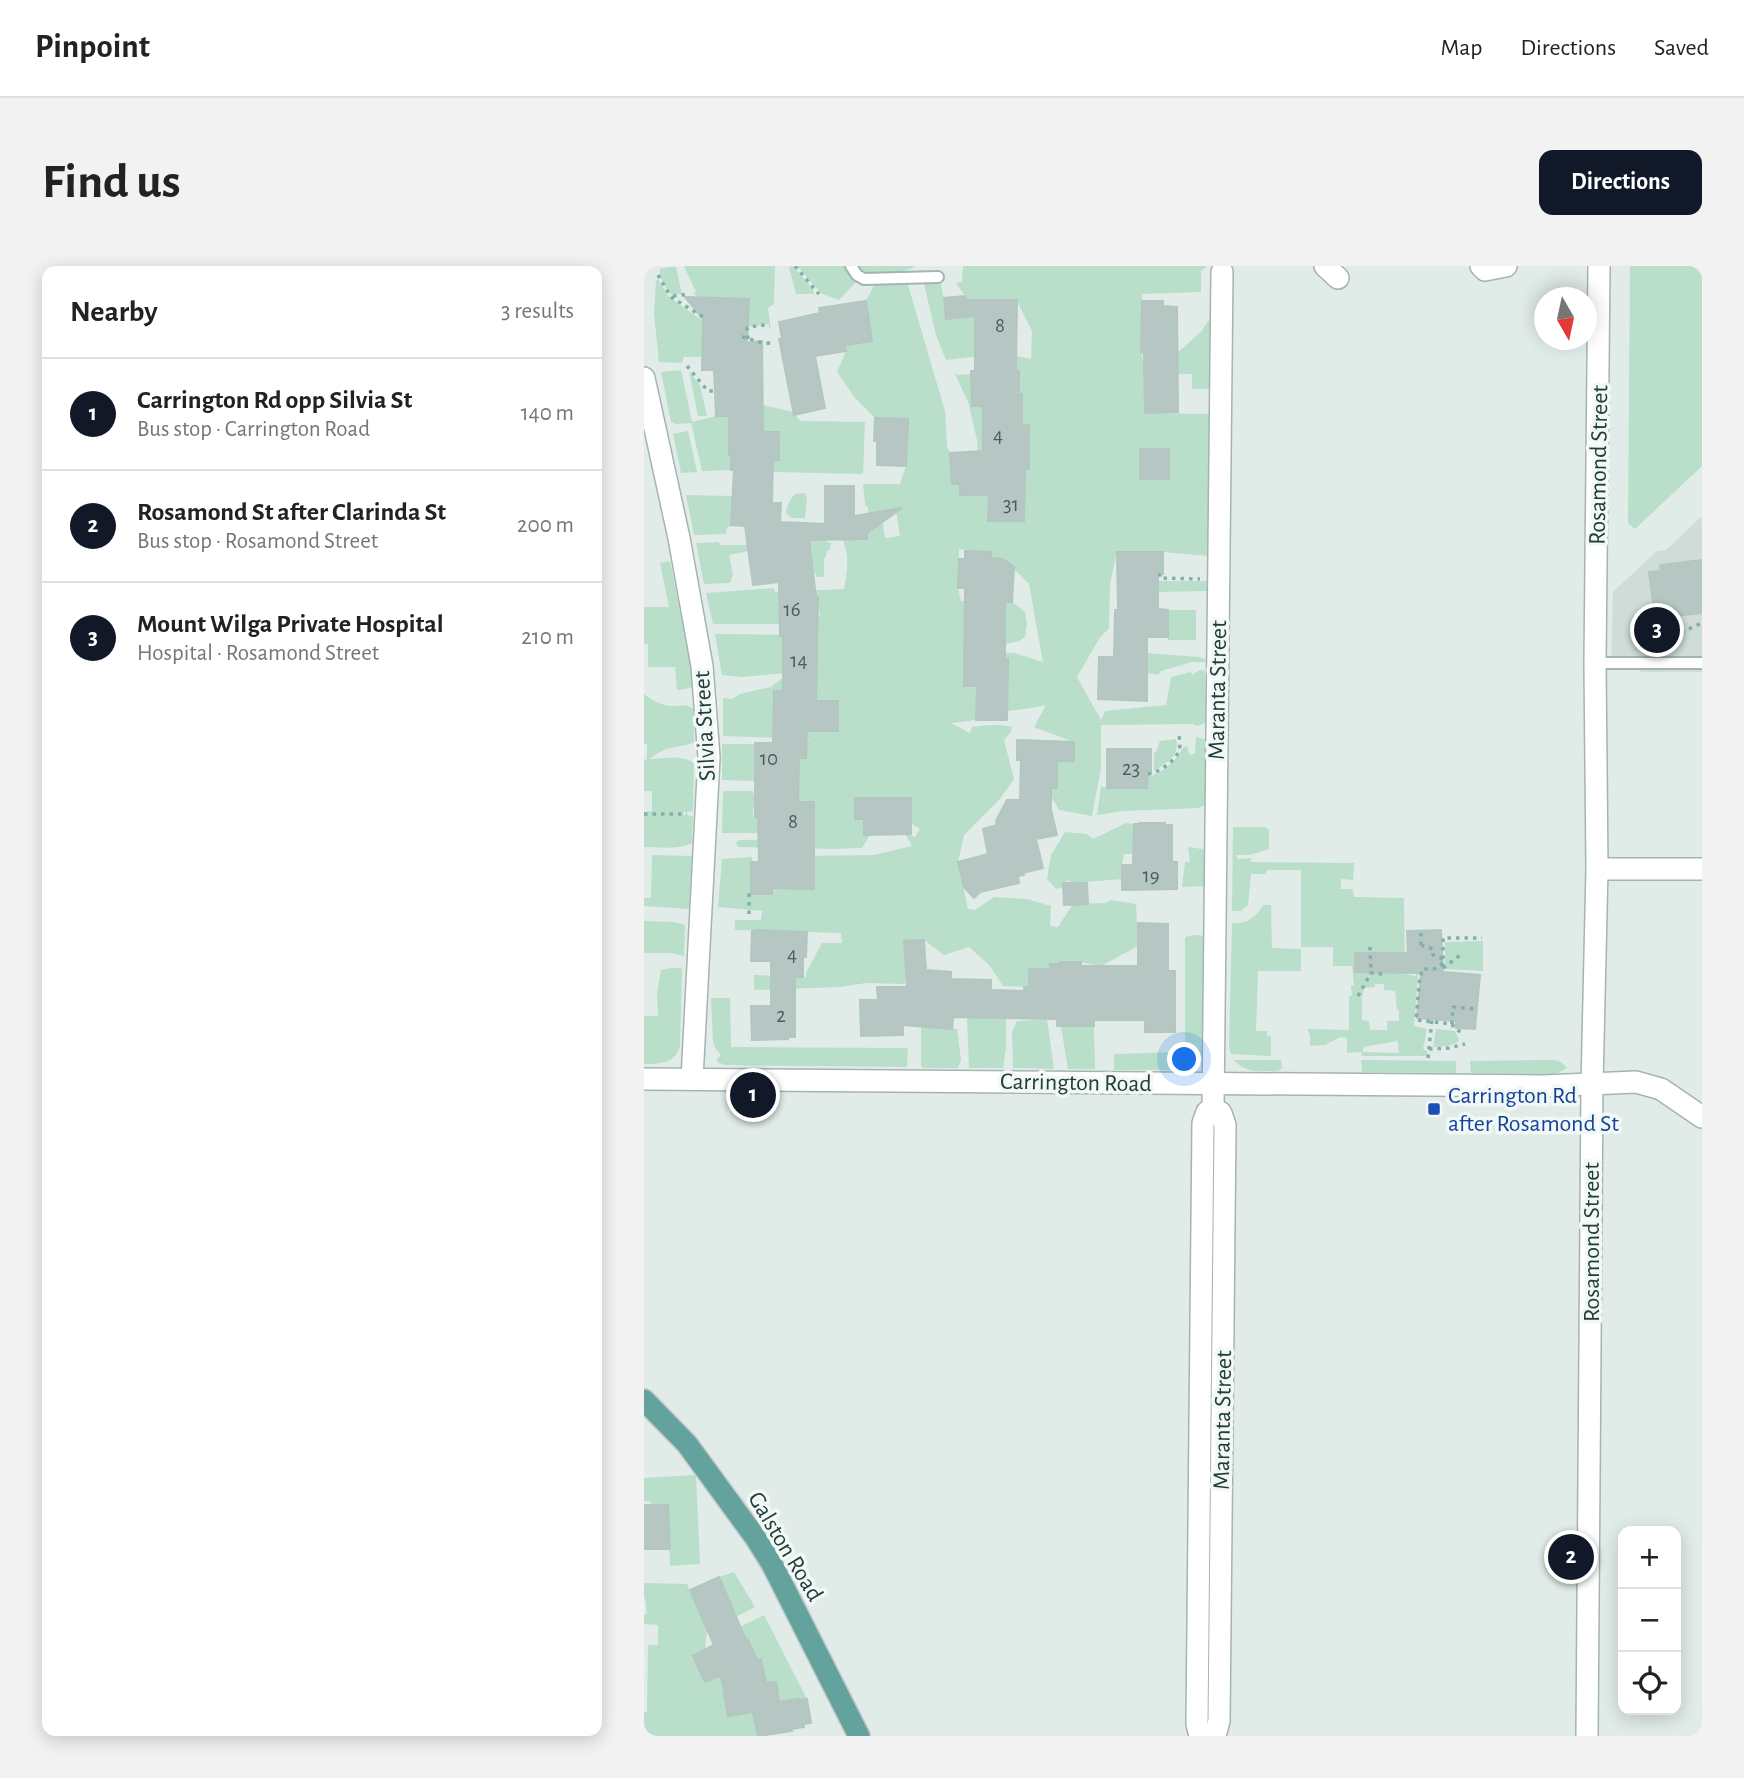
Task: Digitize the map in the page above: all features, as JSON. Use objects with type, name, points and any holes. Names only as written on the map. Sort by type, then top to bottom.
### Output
[{"type":"main road","name":"Galston Road","points":[[644,1400],[687,1444],[755,1537],[772,1564],[859,1736]]},
{"type":"street","points":[[1481,266],[1485,270],[1506,266]]},
{"type":"street","name":"Rosamond Street","points":[[1587,1736],[1592,1085],[1597,869],[1595,663],[1599,266]]},
{"type":"street","name":"Maranta Street","points":[[1213,1108],[1222,272]]},
{"type":"street","name":"Silvia Street","points":[[644,378],[679,538],[702,666],[709,757],[692,1079]]},
{"type":"street","points":[[1597,869],[1702,869]]},
{"type":"street","name":"Carrington Road","points":[[644,1079],[1530,1086],[1636,1083],[1661,1088],[1702,1117]]},
{"type":"street","name":"Maranta Street","points":[[1200,1736],[1197,1724],[1203,1123],[1207,1112],[1213,1108]]},
{"type":"street","name":"Maranta Street","points":[[1213,1108],[1221,1114],[1225,1125],[1219,1721],[1214,1736]]},
{"type":"lane","points":[[851,266],[857,275],[864,279],[938,277]]},
{"type":"lane","points":[[1595,663],[1702,663]]},
{"type":"path","points":[[795,266],[819,294]]},
{"type":"path","points":[[658,275],[671,296],[703,317]]},
{"type":"path","points":[[671,296],[689,294]]},
{"type":"path","points":[[748,338],[747,328],[771,326]]},
{"type":"path","points":[[742,337],[761,344],[771,343]]},
{"type":"path","points":[[687,366],[708,391],[714,391]]},
{"type":"path","points":[[1158,575],[1160,578],[1201,579]]},
{"type":"path","points":[[1643,646],[1652,645],[1702,623]]},
{"type":"path","points":[[1148,774],[1154,773],[1177,754],[1180,749],[1179,733]]},
{"type":"path","points":[[644,814],[683,814]]},
{"type":"path","points":[[749,914],[751,891]]},
{"type":"path","points":[[1421,931],[1421,945],[1433,949],[1433,955],[1443,965]]},
{"type":"path","points":[[1443,965],[1443,938],[1482,938]]},
{"type":"path","points":[[1358,996],[1371,973],[1370,947]]},
{"type":"path","points":[[1452,1024],[1416,1020],[1420,976],[1422,969],[1434,969],[1463,953]]},
{"type":"path","points":[[1371,973],[1383,974],[1382,972]]},
{"type":"path","points":[[1465,1034],[1455,1029],[1452,1024],[1453,1007],[1477,1009]]},
{"type":"path","points":[[1429,1058],[1432,1021]]},
{"type":"path","points":[[1429,1049],[1465,1044]]},
{"type":"shaded area","points":[[1702,516],[1702,672],[1640,672],[1641,668],[1611,668],[1613,592],[1657,551],[1666,550]]},
{"type":"green space","points":[[684,266],[775,266],[774,304],[768,308],[770,324],[746,327],[733,298],[711,298],[703,305],[694,293],[696,292]]},
{"type":"green space","points":[[793,266],[813,289],[814,294],[796,294],[789,267]]},
{"type":"green space","points":[[797,266],[845,266],[857,281],[839,300],[822,294]]},
{"type":"green space","points":[[858,266],[916,266],[884,275],[862,273]]},
{"type":"green space","points":[[963,266],[1207,266],[1201,271],[1201,292],[1142,294],[1141,352],[1145,413],[1212,414],[1208,556],[1117,552],[1110,584],[1109,628],[1099,639],[1077,677],[1101,720],[1105,711],[1166,705],[1171,677],[1205,671],[1206,723],[1197,726],[1101,725],[1101,768],[1092,816],[1059,810],[1051,796],[1051,788],[1057,788],[1057,761],[1074,761],[1074,742],[1034,727],[1046,705],[1007,711],[1008,659],[980,658],[981,652],[1014,653],[1043,662],[1029,584],[1005,560],[991,558],[990,552],[959,549],[958,588],[961,601],[1012,602],[1025,612],[1027,624],[1025,637],[1005,644],[1005,618],[1002,617],[1001,610],[987,610],[986,616],[965,617],[964,686],[977,686],[976,720],[951,723],[970,733],[972,727],[1012,727],[1004,740],[1014,779],[1000,799],[964,835],[958,862],[968,909],[975,910],[994,897],[1027,899],[1051,906],[1050,926],[1058,927],[1073,904],[1105,903],[1111,900],[1136,904],[1138,946],[1101,966],[1061,962],[1050,964],[1046,969],[1029,969],[1029,987],[1003,986],[990,966],[969,947],[944,955],[924,940],[905,941],[905,984],[866,983],[840,987],[754,990],[754,975],[806,977],[822,943],[842,943],[841,933],[735,930],[735,920],[761,920],[762,911],[718,907],[722,859],[752,857],[751,894],[771,894],[772,888],[814,889],[815,863],[799,856],[874,855],[912,846],[905,834],[915,837],[920,829],[911,823],[911,798],[856,798],[855,818],[864,819],[864,834],[870,835],[862,848],[738,847],[738,840],[814,839],[814,802],[786,802],[786,797],[780,793],[780,782],[798,782],[799,758],[806,758],[809,739],[723,736],[723,698],[732,699],[740,694],[771,687],[786,675],[816,675],[816,645],[783,644],[783,668],[786,668],[786,673],[743,677],[722,675],[715,634],[799,635],[799,626],[815,623],[815,617],[820,616],[817,597],[784,599],[784,608],[779,608],[780,624],[713,624],[706,593],[774,588],[775,592],[844,589],[847,560],[842,528],[854,527],[862,536],[871,530],[867,524],[868,507],[865,505],[863,484],[900,484],[906,466],[908,419],[875,418],[855,398],[837,372],[846,351],[845,345],[872,341],[866,301],[875,284],[908,285],[945,411],[952,484],[960,485],[960,495],[969,495],[969,485],[980,482],[977,440],[968,402],[954,372],[958,375],[971,374],[972,406],[1008,405],[1009,413],[1019,413],[1022,395],[1019,395],[1019,371],[991,371],[990,356],[1031,359],[1032,331],[1017,301],[981,300],[981,311],[975,312],[975,347],[981,347],[981,356],[946,360],[936,335],[924,284],[941,283],[947,319],[967,317],[965,296],[956,283],[962,282]],"holes":[[[983,426],[1029,426],[1029,469],[1003,469],[1003,462],[984,461]],[[1169,449],[1169,479],[1141,479],[1140,450]],[[989,490],[1024,490],[1024,521],[989,521]],[[896,510],[900,536],[885,538],[881,512]],[[774,691],[802,691],[802,701],[838,701],[838,731],[773,731]]]},
{"type":"green space","points":[[1630,266],[1702,266],[1702,466],[1635,529],[1628,523]]},
{"type":"green space","points":[[676,267],[682,294],[670,294],[660,277],[660,269]]},
{"type":"green space","points":[[658,279],[669,297],[703,321],[704,357],[684,357],[682,363],[659,362],[654,313]]},
{"type":"green space","points":[[1208,321],[1214,321],[1213,389],[1192,389],[1192,374],[1178,374],[1177,353],[1201,332]]},
{"type":"green space","points":[[681,370],[692,422],[716,416],[741,417],[762,413],[763,405],[793,412],[800,421],[865,422],[863,474],[774,472],[773,460],[780,459],[779,448],[729,454],[731,470],[702,471],[691,423],[671,422],[661,372]]},
{"type":"green space","points":[[689,371],[700,385],[707,416],[698,416]]},
{"type":"green space","points":[[688,431],[697,472],[681,473],[673,434]]},
{"type":"green space","points":[[805,493],[805,518],[792,518],[786,513],[794,494]]},
{"type":"green space","points":[[686,495],[733,496],[731,525],[726,534],[694,535]]},
{"type":"green space","points":[[789,540],[821,540],[831,543],[824,559],[824,577],[817,577],[813,570],[810,548],[791,550]]},
{"type":"green space","points":[[719,542],[720,545],[750,545],[749,551],[729,555],[733,574],[730,583],[704,584],[696,543]]},
{"type":"green space","points":[[670,561],[693,686],[677,690],[675,667],[648,667],[648,644],[644,644],[644,607],[669,607],[660,563]]},
{"type":"green space","points":[[1158,581],[1208,581],[1208,591],[1158,592]]},
{"type":"green space","points":[[1168,610],[1196,610],[1196,640],[1168,640]]},
{"type":"green space","points":[[1147,653],[1199,657],[1207,662],[1192,662],[1161,671],[1158,675],[1147,673]]},
{"type":"green space","points":[[644,694],[664,705],[686,705],[694,709],[694,742],[664,750],[649,759],[677,758],[694,763],[693,811],[683,812],[683,815],[693,816],[692,843],[681,847],[644,847],[644,812],[652,811],[652,791],[644,791],[647,744],[644,744]]},
{"type":"green space","points":[[1196,737],[1206,742],[1205,805],[1198,808],[1124,811],[1097,815],[1101,786],[1147,788],[1148,777],[1168,766],[1183,748],[1187,746],[1190,756],[1195,754]]},
{"type":"green space","points":[[1176,739],[1174,755],[1154,771],[1154,753],[1160,741]]},
{"type":"green space","points":[[722,744],[755,744],[754,781],[722,780]]},
{"type":"green space","points":[[723,791],[753,791],[754,797],[759,797],[758,806],[753,807],[753,817],[758,817],[758,833],[722,833]]},
{"type":"green space","points":[[1126,823],[1134,824],[1134,840],[1139,854],[1124,854],[1122,879],[1073,883],[1068,880],[1064,887],[1056,889],[1047,879],[1051,855],[1065,832],[1087,834],[1093,839]]},
{"type":"green space","points":[[1233,827],[1265,827],[1269,830],[1269,849],[1250,855],[1237,855],[1237,859],[1251,858],[1251,862],[1354,863],[1353,880],[1341,879],[1341,889],[1353,889],[1354,897],[1404,898],[1405,974],[1415,976],[1423,963],[1418,976],[1414,1026],[1427,1029],[1423,1049],[1427,1051],[1427,1056],[1362,1056],[1361,1052],[1347,1053],[1347,1038],[1340,1037],[1325,1045],[1310,1046],[1308,1029],[1349,1030],[1349,996],[1352,995],[1351,986],[1354,985],[1352,966],[1333,966],[1333,947],[1301,947],[1301,870],[1267,870],[1266,874],[1251,874],[1248,905],[1241,911],[1232,911]],"holes":[[[1373,952],[1395,952],[1394,972],[1372,972]],[[1375,984],[1384,984],[1384,990],[1395,991],[1399,1021],[1387,1021],[1387,1030],[1370,1030],[1369,1021],[1362,1020],[1364,988],[1375,987]],[[1397,1038],[1399,1053],[1362,1052],[1364,1047],[1397,1041]]]},
{"type":"green space","points":[[1188,847],[1205,851],[1205,886],[1182,887],[1185,862],[1190,862]]},
{"type":"green space","points":[[652,855],[692,856],[689,909],[644,906],[644,898],[651,898]]},
{"type":"green space","points":[[1263,905],[1271,905],[1272,948],[1301,949],[1301,971],[1258,971],[1256,1031],[1267,1031],[1267,1036],[1271,1036],[1271,1056],[1231,1054],[1232,923],[1251,919]]},
{"type":"green space","points":[[644,921],[685,925],[684,956],[644,953]]},
{"type":"green space","points":[[1206,936],[1202,1056],[1192,1067],[1184,1070],[1114,1070],[1114,1054],[1180,1052],[1185,1041],[1185,937]]},
{"type":"green space","points":[[1483,941],[1483,971],[1445,969],[1445,942]]},
{"type":"green space","points":[[682,968],[680,1046],[671,1059],[656,1064],[644,1064],[644,1016],[658,1016],[657,992],[661,970]]},
{"type":"green space","points":[[711,998],[730,998],[731,1047],[908,1048],[907,1067],[726,1065],[717,1062],[721,1055],[713,1042]]},
{"type":"green space","points":[[967,1017],[1006,1018],[1003,1068],[969,1068]]},
{"type":"green space","points":[[1047,1019],[1054,1069],[1013,1068],[1012,1032],[1017,1021]]},
{"type":"green space","points":[[921,1026],[957,1029],[961,1060],[958,1068],[921,1066]]},
{"type":"green space","points":[[1061,1026],[1094,1026],[1095,1069],[1068,1069]]},
{"type":"green space","points":[[1436,1029],[1455,1031],[1458,1042],[1433,1047]]},
{"type":"green space","points":[[1234,1060],[1281,1060],[1282,1068],[1278,1071],[1254,1071],[1244,1068]]},
{"type":"green space","points":[[1361,1060],[1456,1061],[1456,1073],[1362,1072]]},
{"type":"green space","points":[[1555,1060],[1567,1068],[1550,1074],[1471,1073],[1470,1061]]},
{"type":"green space","points":[[696,1475],[700,1564],[670,1566],[668,1505],[651,1505],[650,1501],[644,1501],[644,1478]]},
{"type":"green space","points":[[734,1572],[755,1607],[736,1617],[719,1577]]},
{"type":"green space","points":[[644,1583],[687,1584],[707,1629],[705,1651],[694,1656],[705,1682],[740,1667],[764,1675],[761,1659],[757,1660],[748,1640],[742,1642],[736,1629],[764,1615],[807,1699],[779,1702],[776,1682],[725,1691],[753,1711],[758,1736],[644,1736],[648,1645],[658,1645],[658,1625],[644,1624],[644,1615],[647,1614]]},
{"type":"building","points":[[965,296],[966,300],[1017,300],[1016,371],[1019,371],[1019,395],[1022,394],[1022,426],[1029,425],[1029,469],[1025,469],[1024,521],[988,521],[989,495],[960,495],[960,484],[952,484],[950,453],[983,451],[983,406],[972,406],[971,371],[975,371],[975,316],[946,319],[944,298]]},
{"type":"building","points":[[685,297],[749,299],[747,343],[762,341],[763,432],[779,432],[779,460],[773,460],[772,503],[781,503],[780,522],[825,524],[825,486],[854,486],[854,516],[902,508],[867,533],[867,539],[809,540],[818,597],[816,701],[838,701],[838,731],[807,731],[806,758],[799,758],[798,802],[814,802],[814,889],[772,888],[772,894],[751,894],[751,862],[759,862],[758,817],[755,817],[755,743],[773,743],[774,691],[783,691],[779,582],[753,585],[745,526],[731,525],[734,470],[731,470],[731,454],[729,455],[729,416],[716,416],[714,370],[702,370],[703,319]]},
{"type":"building","points":[[866,301],[872,341],[845,345],[846,351],[815,356],[825,408],[794,415],[779,339],[782,339],[779,322],[820,313],[819,308]]},
{"type":"building","points":[[1142,301],[1163,301],[1163,306],[1177,307],[1178,412],[1145,413],[1144,354],[1141,352]]},
{"type":"building","points":[[875,418],[908,419],[906,466],[877,465]]},
{"type":"building","points":[[1140,449],[1169,449],[1169,479],[1140,479]]},
{"type":"building","points":[[965,551],[991,552],[991,558],[1003,559],[1014,567],[1012,602],[1005,602],[1007,720],[976,720],[977,686],[964,686],[965,588],[958,588],[959,559],[965,559]]},
{"type":"building","points":[[1117,552],[1163,552],[1163,574],[1158,574],[1158,609],[1168,610],[1168,637],[1147,637],[1147,701],[1098,699],[1099,657],[1114,657],[1115,610],[1118,610]]},
{"type":"building","points":[[1702,560],[1702,613],[1655,618],[1649,572],[1661,571],[1660,565]]},
{"type":"building","points":[[1017,740],[1074,742],[1074,761],[1057,761],[1057,788],[1051,788],[1051,810],[1057,835],[1036,839],[1043,868],[1018,876],[1019,883],[980,892],[974,898],[964,887],[958,862],[988,854],[983,829],[997,825],[996,821],[1007,800],[1020,800],[1021,760],[1017,760]]},
{"type":"building","points":[[1107,749],[1151,749],[1151,772],[1148,772],[1147,788],[1107,788]]},
{"type":"building","points":[[855,798],[911,798],[911,834],[864,835],[864,819],[855,819]]},
{"type":"building","points":[[1134,824],[1172,825],[1172,862],[1177,862],[1177,889],[1122,890],[1122,865],[1133,863]]},
{"type":"building","points":[[1063,883],[1087,883],[1088,904],[1064,905]]},
{"type":"building","points":[[1138,923],[1168,924],[1168,971],[1175,971],[1175,1032],[1145,1032],[1145,1020],[1094,1020],[1094,1026],[1057,1026],[1057,1019],[953,1017],[952,1029],[903,1025],[903,1035],[861,1036],[860,1000],[878,1000],[877,987],[907,987],[904,941],[924,940],[926,970],[951,972],[951,979],[991,980],[991,990],[1024,991],[1024,987],[1029,987],[1029,969],[1049,969],[1050,964],[1081,962],[1081,966],[1138,966]]},
{"type":"building","points":[[1441,930],[1443,972],[1480,975],[1475,1029],[1456,1028],[1456,1021],[1417,1018],[1421,973],[1355,972],[1355,953],[1408,953],[1407,931]]},
{"type":"building","points":[[752,931],[807,932],[803,977],[795,977],[795,1037],[752,1040],[751,1006],[771,1006],[771,961],[751,961]]},
{"type":"building","points":[[644,1505],[668,1505],[670,1549],[644,1549]]},
{"type":"building","points":[[719,1577],[746,1640],[757,1660],[761,1659],[766,1683],[776,1682],[779,1702],[807,1699],[811,1723],[791,1729],[792,1731],[758,1736],[753,1712],[728,1716],[721,1675],[705,1682],[693,1656],[714,1645],[690,1590]]},
{"type":"place","name":"Mount Wilga Private Hospital","points":[[1657,630]]},
{"type":"place","name":"Carrington Rd opp Silvia St","points":[[753,1095]]},
{"type":"place","name":"Carrington Rd after Rosamond St","points":[[1434,1109]]},
{"type":"place","name":"Rosamond St after Clarinda St","points":[[1571,1557]]}]
